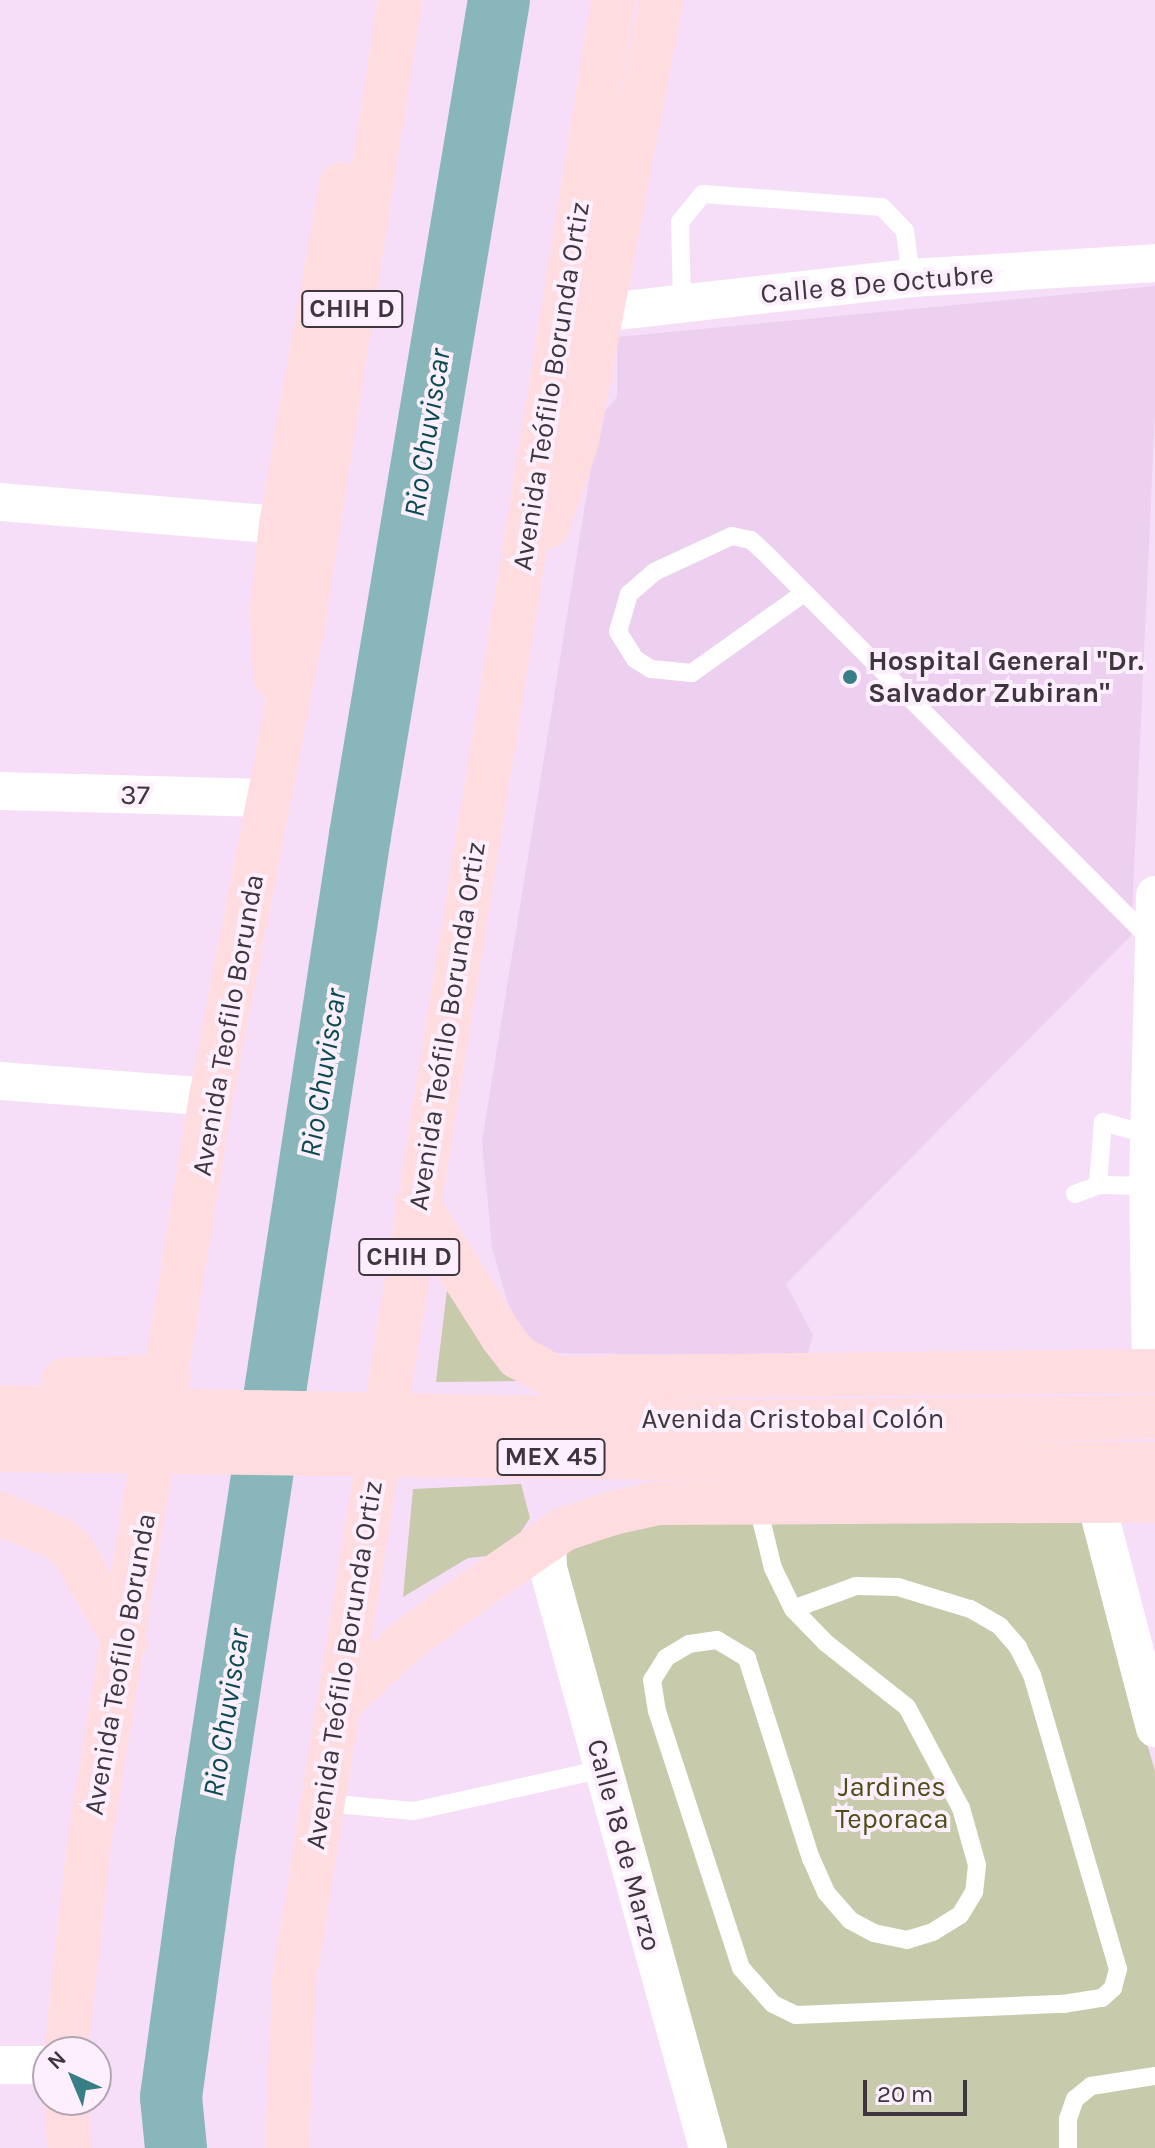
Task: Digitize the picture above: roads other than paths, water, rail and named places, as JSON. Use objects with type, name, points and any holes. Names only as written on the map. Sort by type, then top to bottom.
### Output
[{"type":"main road","points":[[285,715],[271,647],[281,525],[358,92],[369,0]]},
{"type":"main road","name":"Avenida Teofilo Borunda","points":[[68,2036],[89,1844],[169,1376],[211,1097],[304,617],[400,0]]},
{"type":"main road","name":"Avenida Teófilo Borunda Ortiz","points":[[287,2148],[294,1981],[321,1803],[340,1703],[417,1203],[613,0]]},
{"type":"main road","points":[[520,583],[556,509],[577,441],[661,0]]},
{"type":"main road","points":[[417,1203],[518,1357],[556,1378],[1153,1371]]},
{"type":"main road","points":[[0,1378],[169,1376]]},
{"type":"main road","name":"Avenida Cristobal Colón","points":[[0,1407],[747,1422],[1155,1417]]},
{"type":"main road","name":"Avenida Cristobal Colón","points":[[0,1450],[1098,1480],[1155,1464]]},
{"type":"main road","points":[[340,1703],[405,1642],[564,1529],[658,1503],[757,1503],[1098,1480],[1155,1500]]},
{"type":"main road","points":[[0,1514],[60,1539],[73,1551],[125,1642]]},
{"type":"main road","points":[[67,2116],[69,2148]]},
{"type":"street","name":"Calle 8 De Octubre","points":[[599,313],[911,278],[1155,263]]},
{"type":"street","points":[[0,502],[281,525]]},
{"type":"street","name":"37","points":[[0,791],[270,798]]},
{"type":"street","points":[[1153,1371],[1151,1159],[1155,895]]},
{"type":"street","points":[[0,1081],[211,1097]]},
{"type":"street","points":[[1098,1480],[1155,1728]]},
{"type":"street","name":"Calle 18 de Marzo","points":[[547,1540],[548,1568],[708,2148]]},
{"type":"street","points":[[0,2065],[32,2065]]},
{"type":"lane","points":[[682,303],[680,222],[703,194],[882,207],[905,231],[911,278]]},
{"type":"lane","points":[[804,593],[692,673],[651,669],[635,659],[618,632],[629,594],[685,554],[732,536],[751,540],[804,593],[1152,941]]},
{"type":"lane","points":[[1075,1194],[1098,1185],[1151,1159],[1103,1122],[1098,1185]]},
{"type":"lane","points":[[757,1503],[773,1568],[793,1609],[826,1643],[907,1707],[961,1808],[977,1865],[974,1892],[960,1915],[933,1932],[907,1940],[874,1933],[850,1920],[826,1892],[811,1859],[747,1658],[717,1640],[689,1644],[666,1658],[652,1680],[657,1711],[741,1968],[757,1989],[796,2015],[1063,2004],[1102,1998],[1113,1988],[1118,1969],[1032,1675],[1018,1647],[1000,1626],[970,1609],[898,1587],[856,1586],[793,1609]]},
{"type":"lane","points":[[321,1803],[414,1811],[604,1769]]},
{"type":"lane","points":[[1068,2148],[1068,2119],[1075,2099],[1091,2086],[1155,2076]]},
{"type":"waterway","name":"Rio Chuviscar","points":[[176,2148],[171,2097],[206,1843],[360,835],[499,0]]},
{"type":"place","name":"Hospital General \"Dr. Salvador Zubiran\"","points":[[850,677]]},
{"type":"park label","name":"Jardines Teporaca","points":[[892,1803]]}]
